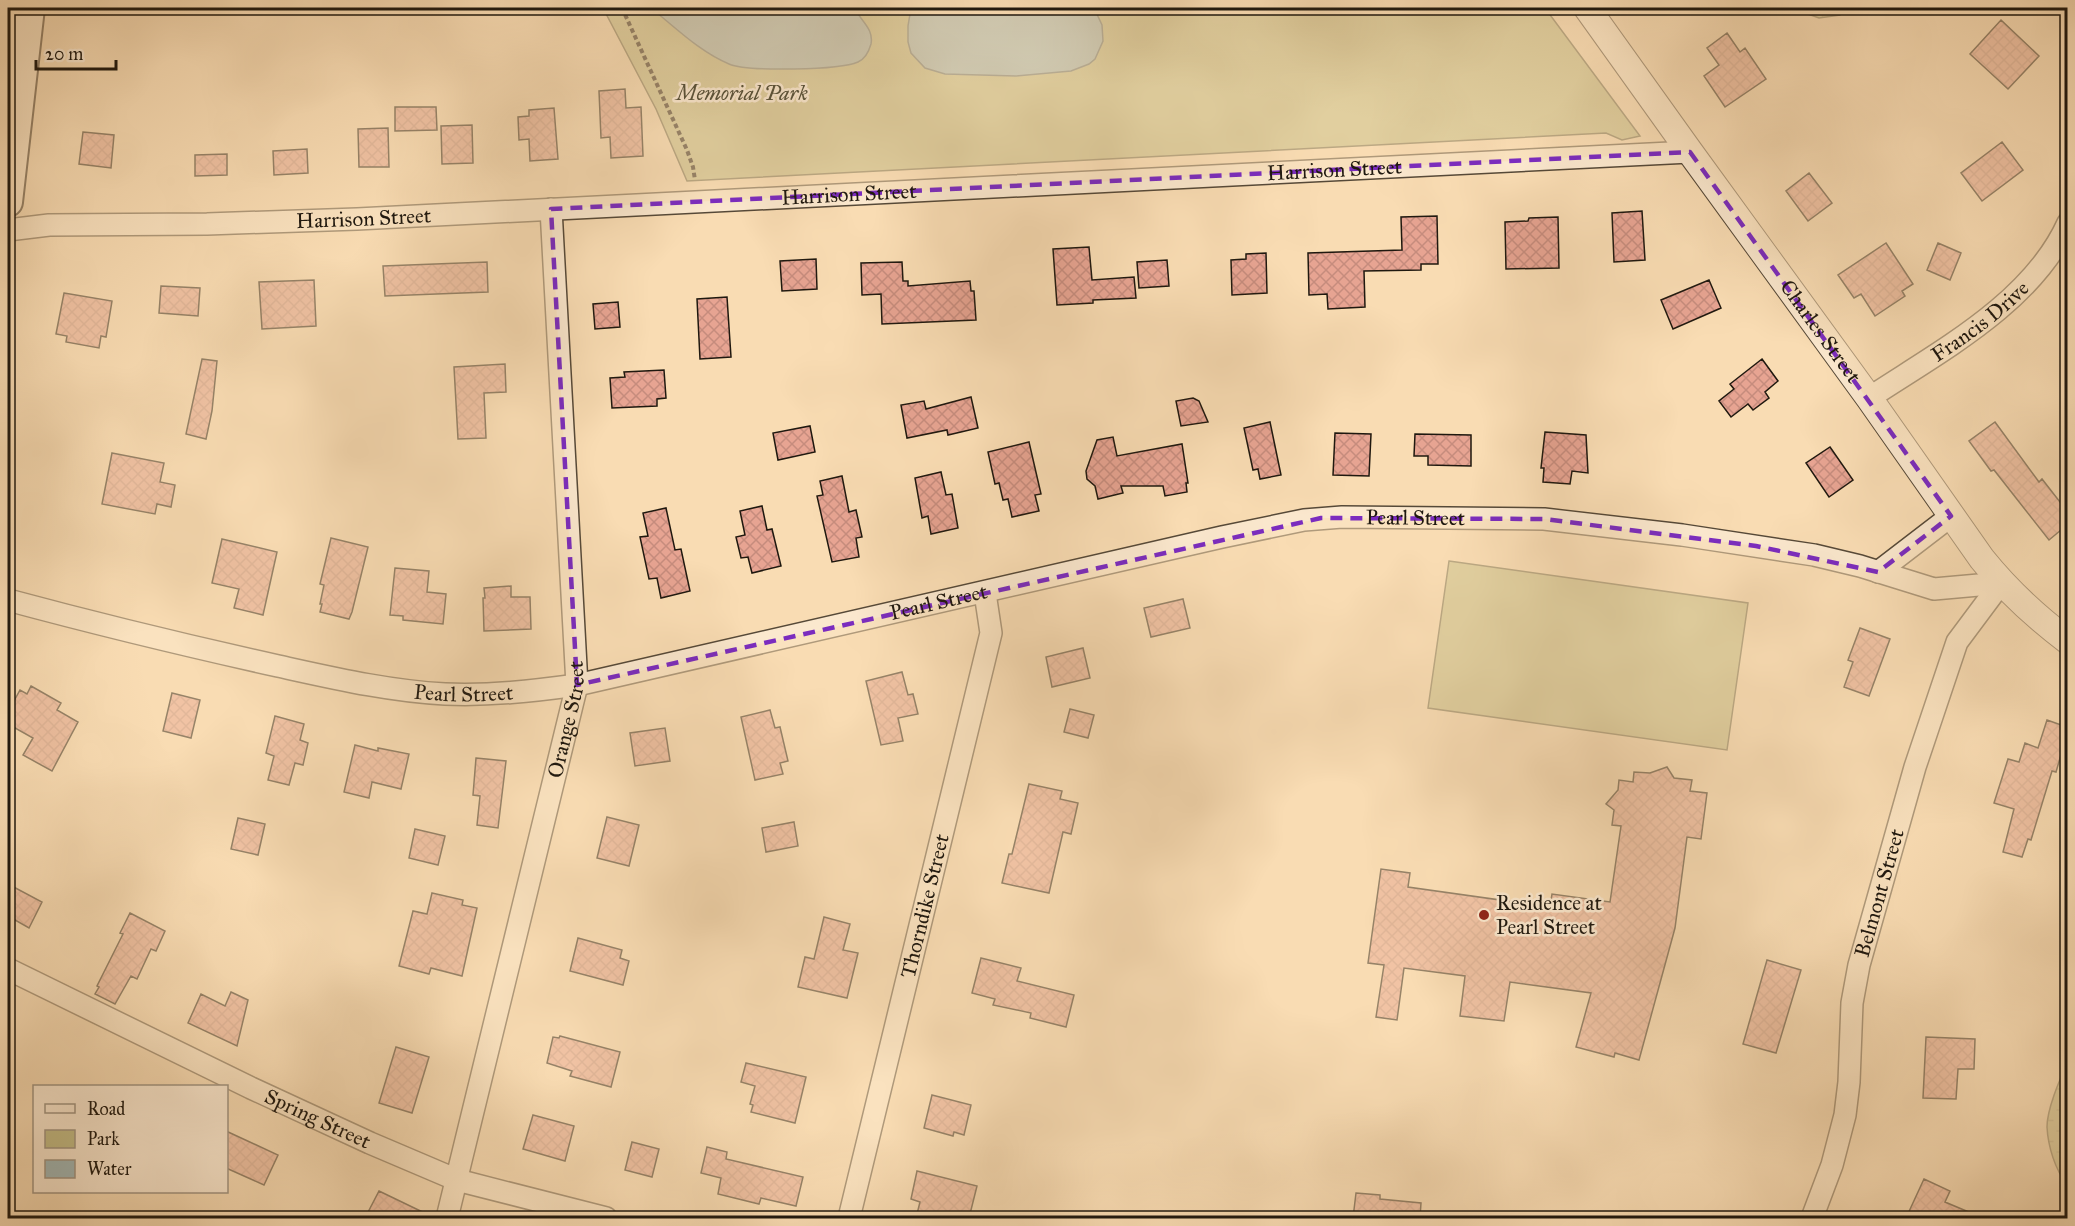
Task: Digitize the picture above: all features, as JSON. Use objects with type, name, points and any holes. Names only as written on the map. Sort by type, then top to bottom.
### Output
[{"type":"main road","points":[[8,202],[30,8]]},
{"type":"street","name":"Charles Street","points":[[1587,8],[2001,583],[2067,641]]},
{"type":"street","name":"Harrison Street","points":[[8,230],[50,225],[207,224],[551,209],[1690,152]]},
{"type":"street","name":"Orange Street","points":[[447,1218],[577,685],[551,209]]},
{"type":"street","name":"Francis Drive","points":[[1869,398],[1960,337],[2019,292],[2039,271],[2067,223]]},
{"type":"street","points":[[1878,572],[1951,516]]},
{"type":"street","name":"Pearl Street","points":[[8,600],[220,653],[342,680],[446,694],[500,694],[577,685],[1245,532],[1305,520],[1342,517],[1488,517],[1565,522],[1756,546],[1835,560],[1934,589],[2001,583]]},
{"type":"street","name":"Belmont Street","points":[[1812,1218],[1832,1165],[1845,1115],[1849,1082],[1852,1003],[1859,965],[1915,767],[1957,642],[2001,583]]},
{"type":"street","name":"Thorndike Street","points":[[849,1218],[991,633],[985,593]]},
{"type":"street","name":"Spring Street","points":[[8,969],[250,1088],[457,1180],[606,1218]]},
{"type":"path","points":[[622,8],[690,158],[694,173],[696,202]]},
{"type":"highlighted area","points":[[1690,152],[1951,516],[1878,572],[1756,546],[1544,519],[1321,518],[577,685],[551,209]]},
{"type":"green space","name":"Memorial Park","points":[[603,8],[1545,8],[1640,136],[1622,140],[1606,133],[687,181],[656,109]]},
{"type":"green space","points":[[1791,8],[1844,8],[1840,15],[1819,18]]},
{"type":"green space","points":[[1449,561],[1748,603],[1727,750],[1428,708]]},
{"type":"green space","points":[[2067,1065],[2067,1184],[2053,1157],[2047,1127],[2051,1104]]},
{"type":"water","points":[[651,8],[855,8],[869,29],[871,44],[863,59],[848,65],[794,69],[739,67],[708,53]]},
{"type":"water","points":[[911,8],[1094,8],[1102,25],[1103,41],[1095,59],[1071,71],[1016,76],[945,74],[925,68],[911,53],[908,26]]},
{"type":"building","points":[[2001,20],[2039,56],[2008,89],[1970,54]]},
{"type":"building","points":[[1727,33],[1740,52],[1745,48],[1766,79],[1725,107],[1704,76],[1719,65],[1707,48]]},
{"type":"building","points":[[625,89],[626,108],[641,107],[643,156],[611,158],[610,137],[601,138],[599,91]]},
{"type":"building","points":[[395,107],[436,107],[437,130],[395,131]]},
{"type":"building","points":[[554,108],[558,159],[530,161],[529,139],[519,140],[518,117],[529,116],[529,110]]},
{"type":"building","points":[[472,125],[473,163],[442,164],[441,126]]},
{"type":"building","points":[[388,128],[389,167],[359,167],[358,129]]},
{"type":"building","points":[[83,132],[114,135],[111,168],[79,164]]},
{"type":"building","points":[[2002,142],[2023,170],[1982,201],[1961,173]]},
{"type":"building","points":[[307,149],[308,173],[274,175],[273,151]]},
{"type":"building","points":[[227,154],[227,175],[195,176],[195,155]]},
{"type":"building","points":[[1809,173],[1832,203],[1808,221],[1786,191]]},
{"type":"building","points":[[1642,211],[1645,260],[1614,262],[1612,213]]},
{"type":"building","points":[[1437,216],[1438,264],[1421,264],[1421,270],[1364,271],[1365,307],[1328,309],[1327,294],[1309,295],[1308,253],[1402,250],[1401,217]]},
{"type":"building","points":[[1558,217],[1559,268],[1506,269],[1505,222]]},
{"type":"building","points":[[1886,243],[1913,284],[1902,291],[1905,296],[1875,316],[1861,294],[1854,298],[1838,275]]},
{"type":"building","points":[[1938,243],[1961,253],[1950,280],[1927,270]]},
{"type":"building","points":[[1089,247],[1092,280],[1134,277],[1136,298],[1093,300],[1093,303],[1057,305],[1053,249]]},
{"type":"building","points":[[1266,253],[1267,293],[1232,295],[1231,260],[1246,259],[1246,254]]},
{"type":"building","points":[[816,259],[817,289],[782,291],[780,261]]},
{"type":"building","points":[[1167,260],[1169,286],[1139,288],[1137,262]]},
{"type":"building","points":[[487,262],[488,292],[385,296],[383,266]]},
{"type":"building","points":[[902,262],[903,281],[908,281],[908,286],[970,281],[971,291],[974,291],[976,320],[882,324],[881,294],[862,295],[861,263]]},
{"type":"building","points":[[314,280],[316,326],[262,329],[259,282]]},
{"type":"building","points":[[1709,280],[1721,308],[1673,329],[1661,300]]},
{"type":"building","points":[[161,286],[200,288],[198,316],[159,313]]},
{"type":"building","points":[[64,293],[112,301],[106,337],[101,336],[99,348],[66,342],[67,336],[56,334]]},
{"type":"building","points":[[727,297],[731,357],[700,359],[697,299]]},
{"type":"building","points":[[618,302],[620,327],[595,329],[593,304]]},
{"type":"building","points":[[202,359],[217,361],[212,411],[206,439],[186,434]]},
{"type":"building","points":[[1762,359],[1778,381],[1765,392],[1769,398],[1753,410],[1748,404],[1731,417],[1719,401],[1734,389],[1730,384]]},
{"type":"building","points":[[505,364],[506,392],[484,393],[486,438],[458,439],[454,367]]},
{"type":"building","points":[[664,370],[666,398],[657,399],[657,406],[612,408],[610,378],[625,377],[624,372]]},
{"type":"building","points":[[971,397],[978,428],[948,435],[947,430],[907,438],[901,405],[924,401],[926,409]]},
{"type":"building","points":[[1193,398],[1199,401],[1208,422],[1181,426],[1176,401]]},
{"type":"building","points":[[1270,422],[1281,475],[1260,479],[1258,469],[1253,470],[1244,428]]},
{"type":"building","points":[[1995,422],[2039,482],[2042,479],[2067,511],[2067,525],[2049,540],[1969,441]]},
{"type":"building","points":[[810,426],[815,452],[778,460],[773,433]]},
{"type":"building","points":[[1545,432],[1586,435],[1588,473],[1572,471],[1570,484],[1543,482],[1544,468],[1541,468]]},
{"type":"building","points":[[1335,433],[1371,434],[1369,476],[1333,475]]},
{"type":"building","points":[[1415,434],[1471,435],[1471,466],[1428,465],[1428,456],[1414,456]]},
{"type":"building","points":[[1113,437],[1117,456],[1182,444],[1188,483],[1186,483],[1187,492],[1165,496],[1163,486],[1121,486],[1123,493],[1098,499],[1095,486],[1087,479],[1086,471],[1097,440]]},
{"type":"building","points":[[1029,442],[1041,494],[1035,495],[1039,511],[1012,517],[1008,499],[1003,500],[999,483],[995,484],[988,452]]},
{"type":"building","points":[[1830,447],[1853,480],[1829,497],[1806,463]]},
{"type":"building","points":[[112,453],[164,463],[160,482],[175,485],[171,507],[157,504],[155,514],[102,504]]},
{"type":"building","points":[[941,472],[946,495],[952,494],[958,528],[931,534],[928,516],[922,518],[915,478]]},
{"type":"building","points":[[842,476],[849,512],[856,510],[862,537],[856,538],[859,557],[832,562],[817,496],[823,495],[820,481]]},
{"type":"building","points":[[762,506],[767,530],[772,529],[781,566],[752,573],[748,557],[741,558],[736,537],[745,535],[740,511]]},
{"type":"building","points":[[666,508],[675,550],[681,549],[690,591],[661,598],[657,578],[649,579],[640,537],[648,536],[643,513]]},
{"type":"building","points":[[331,538],[368,547],[349,619],[320,612],[324,585],[320,584]]},
{"type":"building","points":[[222,539],[277,552],[263,615],[234,608],[239,589],[212,583]]},
{"type":"building","points":[[395,568],[429,571],[427,592],[446,594],[443,624],[403,620],[403,616],[390,615]]},
{"type":"building","points":[[511,586],[511,597],[530,597],[531,629],[484,631],[484,588]]},
{"type":"building","points":[[1183,599],[1190,628],[1151,637],[1144,608]]},
{"type":"building","points":[[1860,628],[1890,639],[1869,696],[1844,687],[1853,662],[1848,660]]},
{"type":"building","points":[[1083,648],[1090,678],[1052,687],[1046,657]]},
{"type":"building","points":[[902,672],[908,695],[913,694],[918,714],[898,718],[903,741],[881,745],[866,681]]},
{"type":"building","points":[[31,686],[61,703],[57,710],[78,722],[52,771],[23,755],[33,738],[8,724],[8,712],[20,690],[27,694]]},
{"type":"building","points":[[172,693],[200,700],[191,738],[163,731]]},
{"type":"building","points":[[1070,709],[1094,715],[1088,738],[1064,732]]},
{"type":"building","points":[[770,710],[775,728],[780,727],[788,761],[780,763],[783,774],[755,780],[741,717]]},
{"type":"building","points":[[275,716],[304,724],[300,740],[308,743],[303,765],[295,763],[289,785],[268,780],[274,756],[266,753]]},
{"type":"building","points":[[2047,720],[2067,727],[2067,734],[2056,772],[2052,771],[2031,840],[2028,839],[2022,857],[2003,852],[2014,809],[1994,803],[2008,759],[2019,762],[2025,743],[2038,748]]},
{"type":"building","points":[[665,728],[670,761],[635,766],[630,733]]},
{"type":"building","points":[[355,745],[378,751],[378,748],[409,754],[401,789],[372,782],[369,798],[344,792]]},
{"type":"building","points":[[476,758],[506,761],[498,828],[477,825],[480,796],[473,795]]},
{"type":"building","name":"Residence at Pearl Street","points":[[1667,767],[1674,778],[1692,780],[1690,791],[1707,793],[1701,839],[1687,837],[1675,928],[1639,1060],[1615,1053],[1614,1057],[1576,1047],[1591,993],[1510,982],[1504,1021],[1460,1016],[1465,976],[1404,968],[1397,1020],[1376,1017],[1384,965],[1368,963],[1381,869],[1410,873],[1408,887],[1550,907],[1552,894],[1610,902],[1621,826],[1612,825],[1614,810],[1606,804],[1618,790],[1619,780],[1633,782],[1634,772],[1650,773]]},
{"type":"building","points":[[1029,784],[1062,791],[1060,799],[1078,803],[1071,834],[1063,832],[1049,893],[1002,883],[1009,854],[1012,854]]},
{"type":"building","points":[[607,817],[639,825],[629,866],[597,858]]},
{"type":"building","points":[[238,818],[265,824],[258,855],[231,849]]},
{"type":"building","points":[[794,822],[798,846],[766,852],[762,828]]},
{"type":"building","points":[[415,829],[445,836],[438,865],[409,858]]},
{"type":"building","points":[[8,884],[42,902],[29,928],[8,916]]},
{"type":"building","points":[[432,893],[463,900],[462,905],[477,908],[462,976],[431,968],[429,974],[399,966],[413,911],[427,914]]},
{"type":"building","points":[[130,913],[165,931],[156,951],[151,949],[137,979],[131,976],[115,1004],[95,994],[123,934],[120,933]]},
{"type":"building","points":[[824,917],[850,924],[843,950],[858,953],[847,998],[798,987],[805,957],[814,959]]},
{"type":"building","points":[[578,938],[622,950],[620,958],[629,961],[623,985],[570,971]]},
{"type":"building","points":[[981,958],[1021,968],[1017,981],[1074,995],[1066,1027],[1030,1018],[1031,1013],[993,1005],[995,999],[972,993]]},
{"type":"building","points":[[1767,960],[1801,970],[1776,1053],[1743,1044]]},
{"type":"building","points":[[231,992],[248,1000],[237,1046],[188,1023],[201,994],[225,1006]]},
{"type":"building","points":[[560,1036],[620,1052],[611,1087],[570,1076],[572,1071],[547,1063],[553,1037],[559,1038]]},
{"type":"building","points":[[1926,1037],[1975,1039],[1974,1069],[1958,1069],[1956,1099],[1923,1098]]},
{"type":"building","points":[[396,1047],[429,1057],[412,1113],[379,1103]]},
{"type":"building","points":[[746,1063],[806,1077],[795,1123],[751,1112],[753,1105],[750,1104],[755,1086],[741,1082]]},
{"type":"building","points":[[932,1095],[971,1105],[964,1135],[954,1132],[953,1136],[924,1128]]},
{"type":"building","points":[[533,1115],[574,1126],[565,1161],[523,1149]]},
{"type":"building","points":[[228,1132],[278,1155],[264,1185],[228,1169]]},
{"type":"building","points":[[632,1142],[659,1149],[652,1177],[625,1170]]},
{"type":"building","points":[[707,1147],[727,1152],[726,1159],[803,1177],[796,1206],[761,1198],[759,1204],[718,1194],[721,1178],[701,1173]]},
{"type":"building","points":[[917,1171],[977,1186],[969,1218],[916,1218],[920,1202],[911,1199]]},
{"type":"building","points":[[1924,1179],[1950,1191],[1945,1202],[1983,1218],[1906,1218]]},
{"type":"building","points":[[379,1191],[435,1218],[365,1218]]},
{"type":"building","points":[[1356,1193],[1380,1195],[1380,1199],[1421,1203],[1420,1218],[1353,1218]]},
{"type":"place","name":"Residence at Pearl Street","points":[[1484,915]]}]
